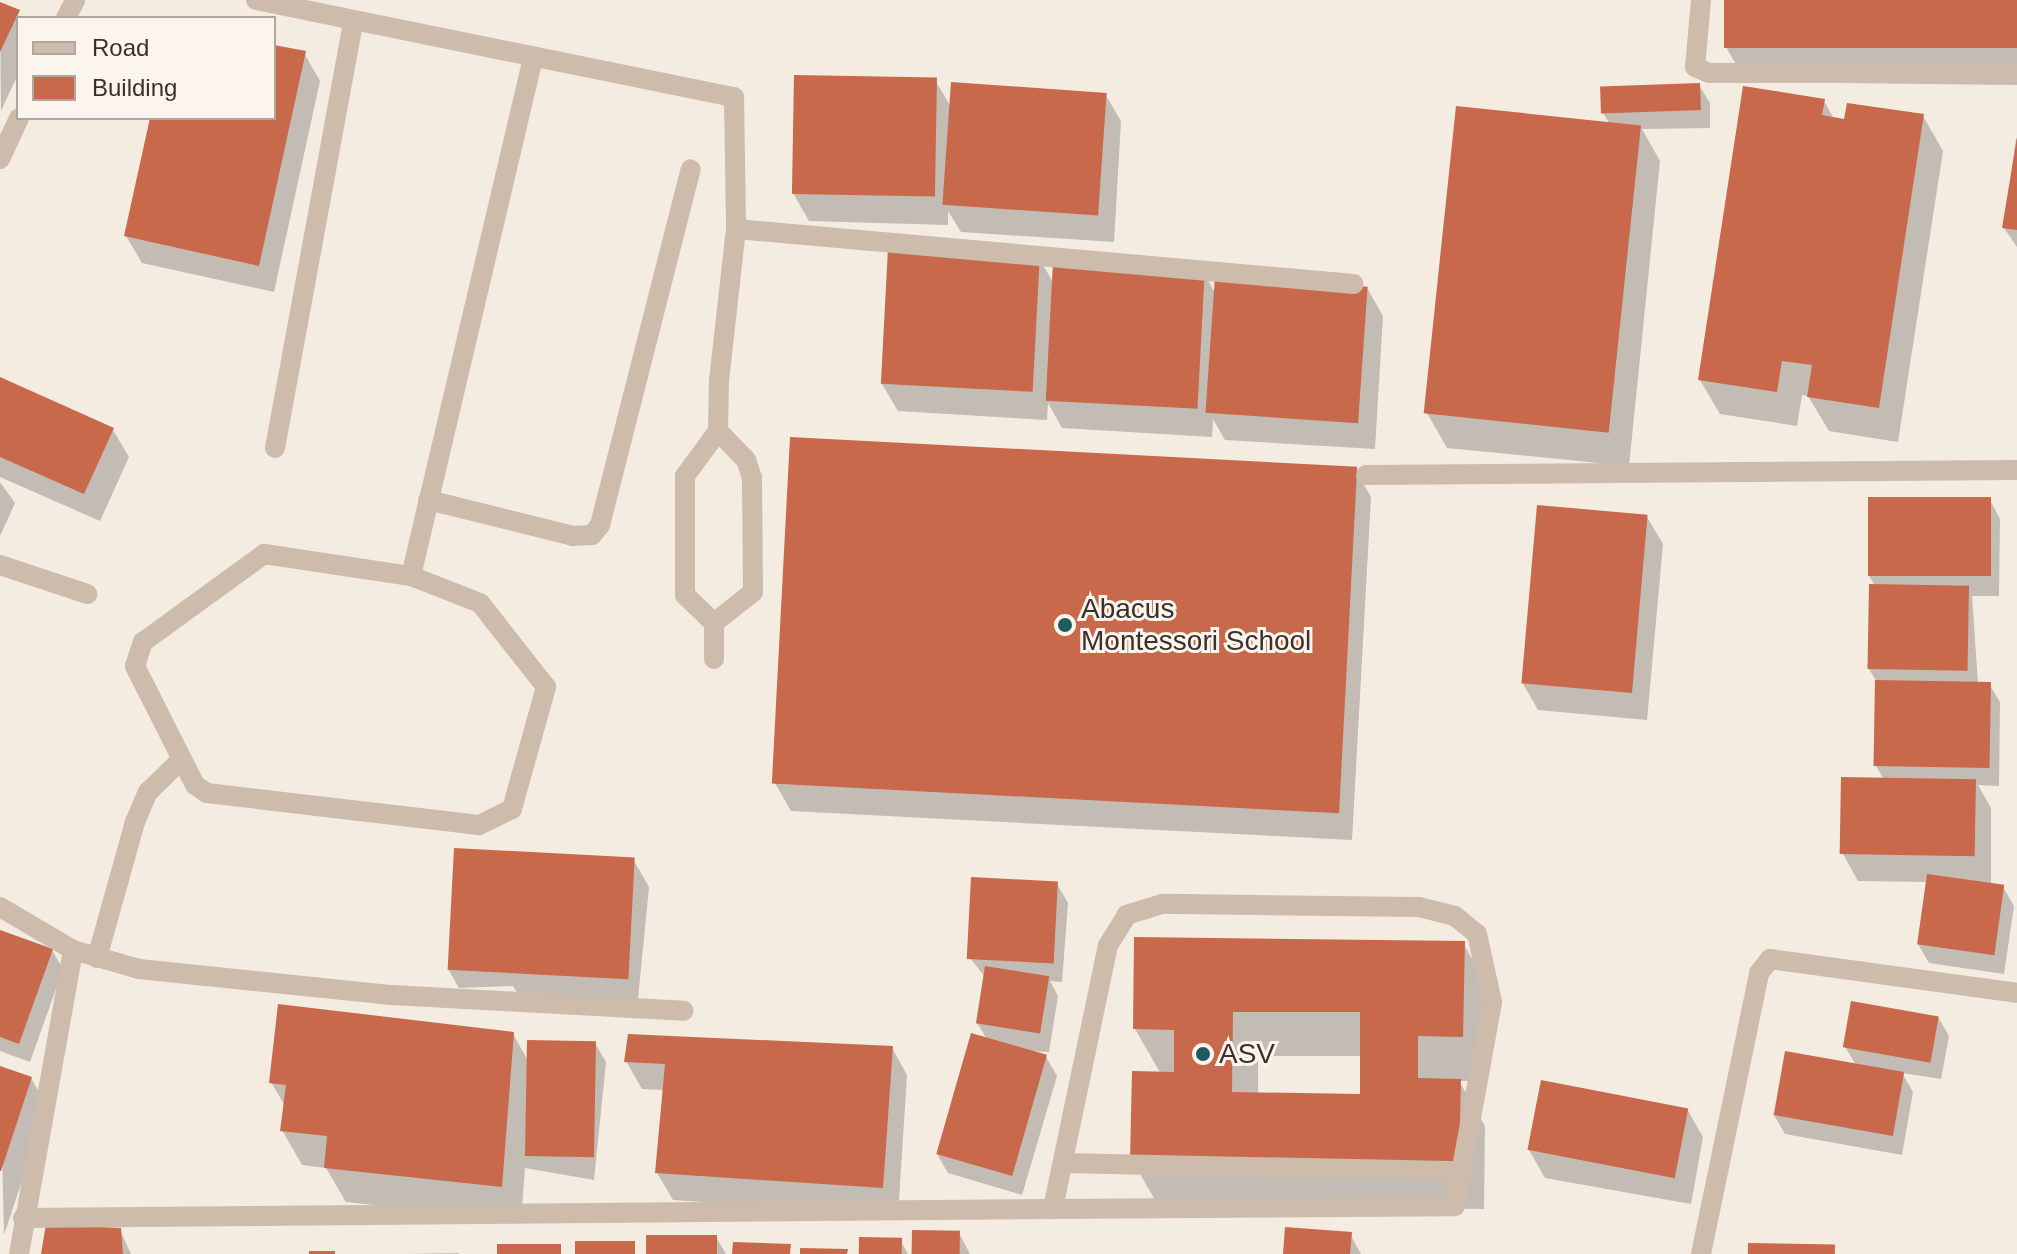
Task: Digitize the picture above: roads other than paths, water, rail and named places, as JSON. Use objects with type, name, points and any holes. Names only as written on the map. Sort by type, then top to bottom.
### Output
[{"type":"street","points":[[256,0],[734,97],[736,229],[719,381],[718,431],[685,476],[685,595],[714,623],[714,659]]},
{"type":"street","points":[[1701,0],[1695,67],[1709,73],[2017,73]]},
{"type":"street","points":[[275,448],[353,22]]},
{"type":"street","points":[[411,576],[533,58]]},
{"type":"street","points":[[0,159],[18,120]]},
{"type":"street","points":[[428,500],[573,536],[592,535],[600,525],[691,169]]},
{"type":"street","points":[[736,229],[1354,284]]},
{"type":"street","points":[[714,623],[753,592],[752,478],[746,460],[718,431]]},
{"type":"street","points":[[1366,475],[2017,470]]},
{"type":"street","points":[[264,554],[411,576],[480,603],[546,687],[512,809],[479,825],[207,793],[181,760],[140,684],[135,666],[143,642],[264,554]]},
{"type":"street","points":[[0,565],[87,594]]},
{"type":"street","points":[[97,958],[135,822],[148,792],[181,760]]},
{"type":"street","points":[[23,1218],[1455,1206],[1492,1002],[1477,934],[1455,916],[1418,907],[1162,904],[1127,915],[1108,945],[1053,1209]]},
{"type":"street","points":[[0,907],[73,950],[139,969],[392,995],[684,1011]]},
{"type":"street","points":[[0,1248],[17,1254],[73,950]]},
{"type":"street","points":[[1701,1254],[1757,983],[1770,959],[2017,993]]},
{"type":"street","points":[[1063,1163],[1461,1171]]},
{"type":"place","name":"Abacus Montessori School","points":[[1065,625]]},
{"type":"place","name":"ASV","points":[[1203,1054]]}]
